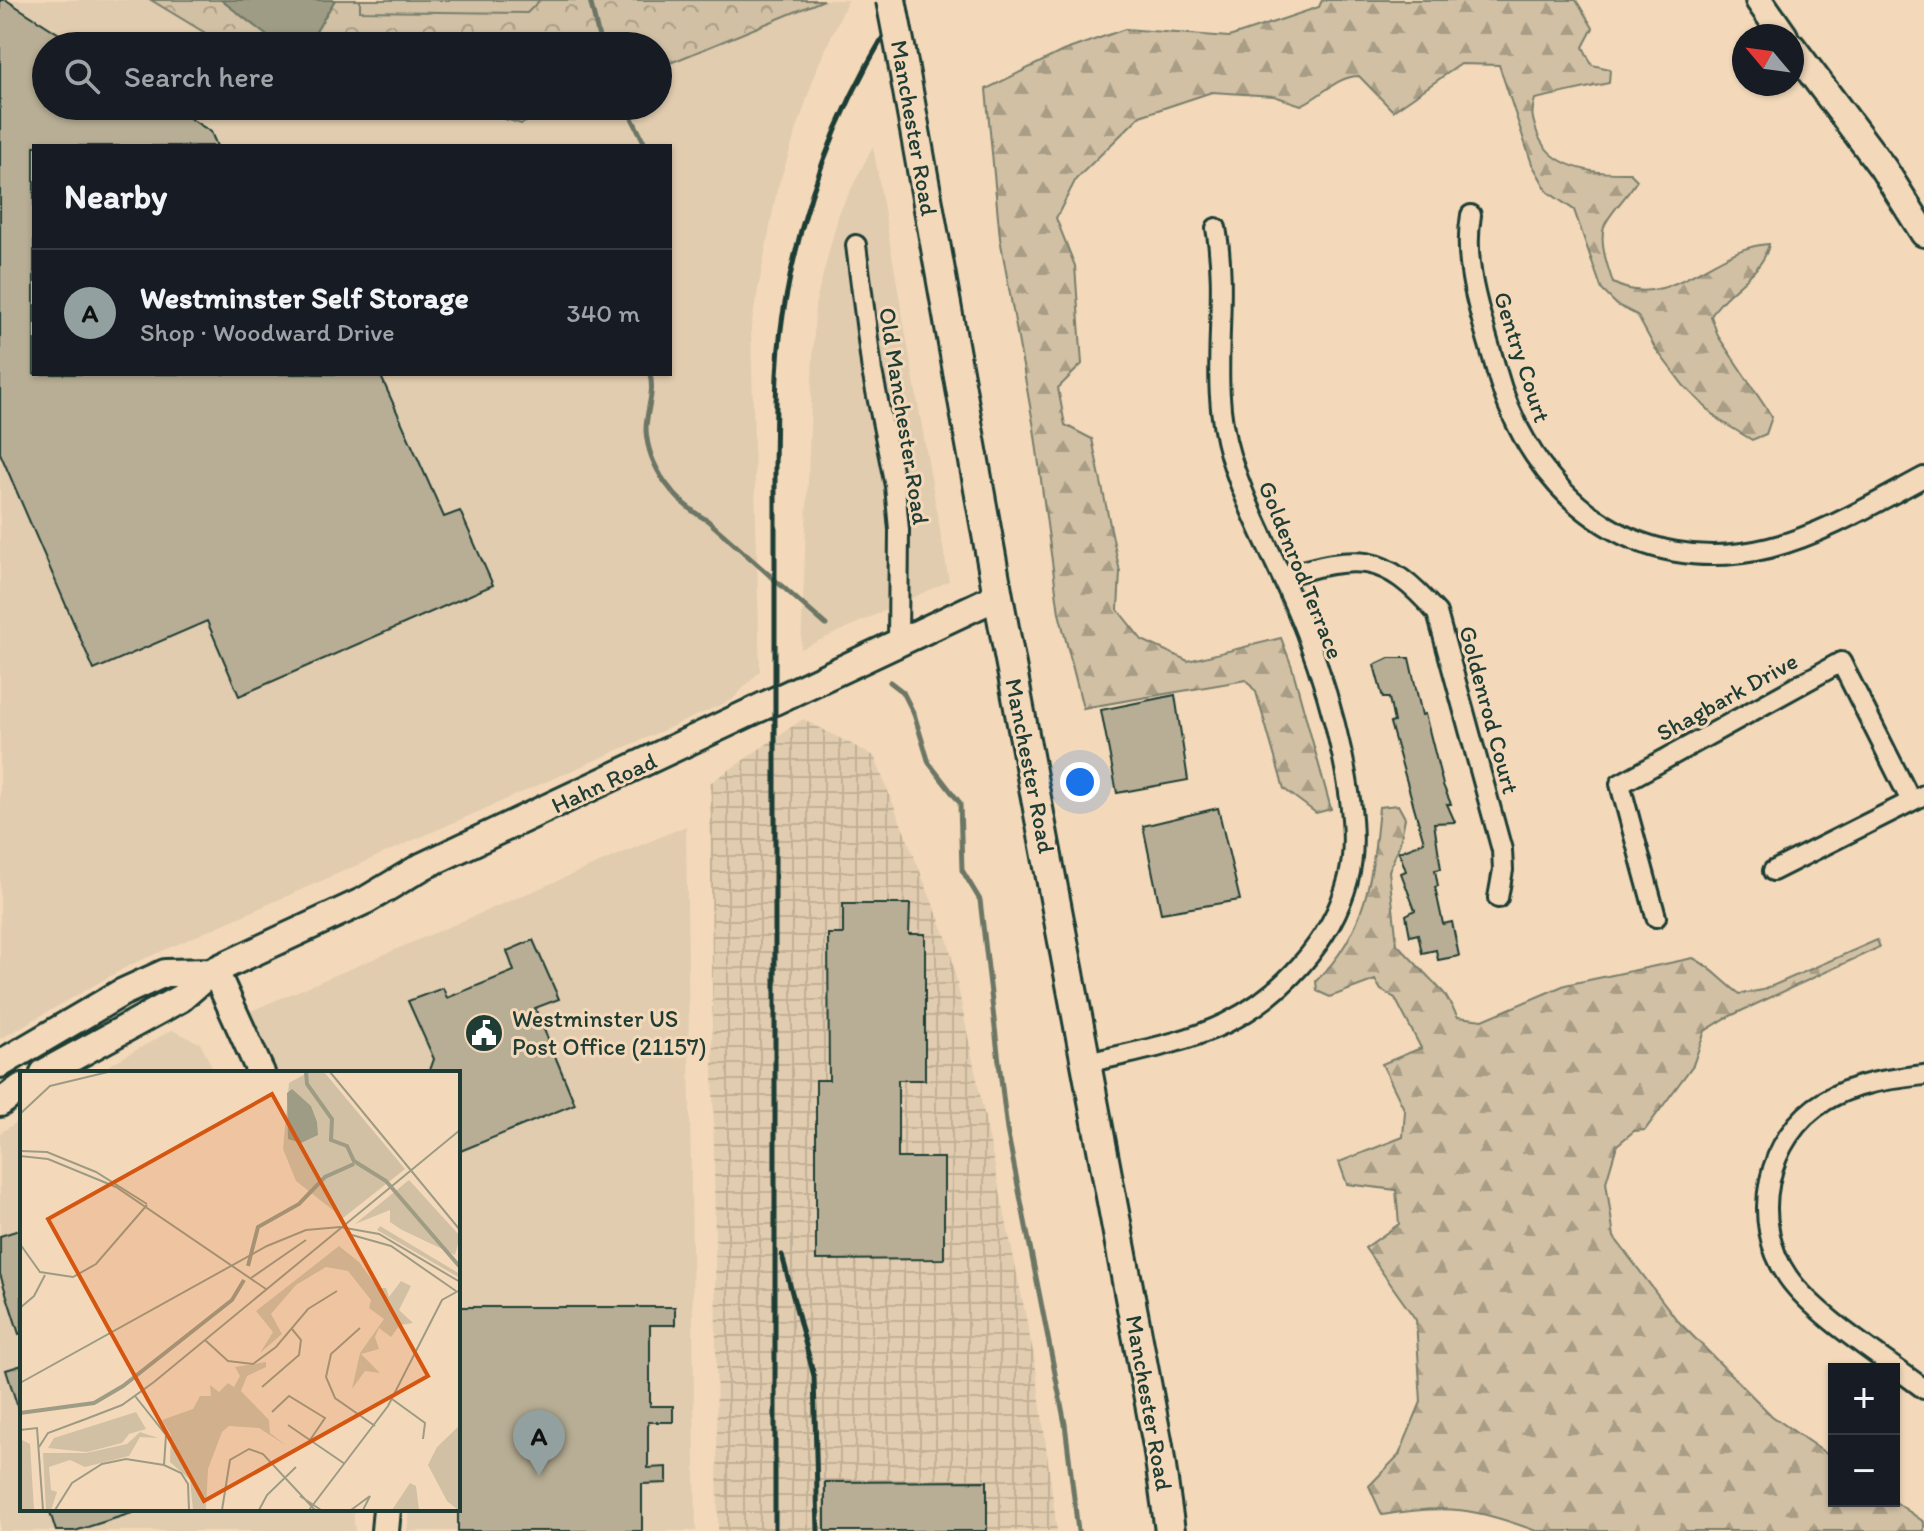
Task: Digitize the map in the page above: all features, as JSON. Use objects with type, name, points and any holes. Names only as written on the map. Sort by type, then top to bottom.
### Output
[{"type":"main road","name":"Manchester Road","points":[[891,0],[998,596],[1158,1446],[1170,1531]]},
{"type":"main road","points":[[1759,0],[1776,24]]},
{"type":"main road","points":[[1804,63],[1883,168],[1924,233]]},
{"type":"main road","name":"Hahn Road","points":[[48,1071],[181,998],[213,971],[366,900],[423,866],[998,596]]},
{"type":"main road","points":[[213,971],[260,1071]]},
{"type":"main road","name":"Hahn Road","points":[[0,1064],[59,1027],[165,973],[213,971]]},
{"type":"main road","points":[[0,1103],[20,1088]]},
{"type":"main road","points":[[385,1531],[387,1511]]},
{"type":"street","name":"Gentry Court","points":[[1471,215],[1468,262],[1500,385],[1514,420],[1542,471],[1579,508],[1604,523],[1668,549],[1698,554],[1769,548],[1807,535],[1924,477]]},
{"type":"street","name":"Goldenrod Terrace","points":[[1087,1063],[1189,1038],[1225,1024],[1264,1001],[1308,954],[1338,906],[1352,859],[1352,821],[1344,769],[1307,636],[1242,489],[1223,432],[1218,361],[1223,282],[1216,228]]},
{"type":"street","name":"Old Manchester Road","points":[[856,245],[872,371],[895,486],[899,530],[898,642]]},
{"type":"street","name":"Goldenrod Court","points":[[1283,576],[1330,563],[1367,561],[1392,570],[1415,588],[1437,613],[1502,850],[1503,870],[1498,898]]},
{"type":"street","name":"Shagbark Drive","points":[[1656,917],[1620,784],[1841,662],[1918,798]]},
{"type":"street","points":[[1773,871],[1918,798]]},
{"type":"street","points":[[1924,1075],[1851,1089],[1813,1108],[1783,1144],[1772,1171],[1767,1217],[1776,1254],[1803,1294],[1924,1389]]},
{"type":"shaded area","points":[[0,0],[151,0],[204,32],[32,32],[32,120],[508,120],[521,124],[531,120],[672,120],[672,62],[824,0],[848,0],[817,68],[777,190],[751,327],[760,671],[732,700],[128,966],[0,1039]]},
{"type":"shaded area","points":[[221,0],[335,0],[316,32],[262,32]]},
{"type":"shaded area","points":[[873,146],[949,581],[801,649],[815,305],[839,213]]},
{"type":"shaded area","points":[[803,719],[874,756],[949,944],[1035,1361],[1057,1531],[718,1531],[710,783]]},
{"type":"shaded area","points":[[686,826],[696,1531],[407,1531],[410,1511],[460,1511],[460,1071],[270,1071],[246,1013]]},
{"type":"shaded area","points":[[172,1030],[200,1043],[214,1071],[99,1071]]},
{"type":"shaded area","points":[[20,1120],[20,1511],[353,1511],[355,1531],[0,1531],[0,1133]]},
{"type":"green space","points":[[151,0],[824,0],[672,62],[672,32],[204,32]]},
{"type":"green space","points":[[360,0],[540,0],[527,13],[360,11]]},
{"type":"green space","points":[[1322,0],[1576,0],[1593,28],[1583,47],[1592,65],[1610,69],[1609,83],[1535,99],[1533,117],[1538,135],[1545,147],[1564,163],[1590,171],[1630,173],[1637,180],[1604,227],[1603,248],[1613,283],[1634,290],[1653,290],[1692,276],[1749,247],[1769,244],[1760,265],[1711,316],[1718,336],[1772,417],[1766,434],[1752,440],[1719,420],[1684,386],[1655,348],[1637,315],[1617,305],[1602,290],[1574,210],[1548,192],[1532,164],[1499,65],[1461,64],[1393,111],[1359,76],[1337,83],[1301,105],[1274,96],[1212,92],[1140,116],[1076,179],[1056,218],[1075,266],[1082,364],[1058,388],[1065,425],[1092,439],[1120,572],[1118,610],[1142,640],[1188,661],[1281,638],[1292,667],[1331,809],[1316,813],[1284,789],[1256,692],[1246,680],[1083,708],[1059,613],[1034,428],[1000,238],[986,89],[1063,51],[1125,29],[1229,37],[1319,7]]},
{"type":"green space","points":[[508,120],[531,120],[521,124]]},
{"type":"green space","points":[[1398,805],[1405,818],[1400,843],[1389,871],[1397,944],[1444,993],[1458,1017],[1483,1020],[1565,985],[1693,958],[1740,994],[1763,990],[1877,940],[1880,947],[1726,1018],[1705,1031],[1693,1065],[1645,1130],[1634,1131],[1617,1145],[1606,1182],[1614,1237],[1677,1320],[1772,1416],[1828,1455],[1828,1507],[1900,1505],[1924,1522],[1924,1531],[1536,1531],[1495,1517],[1460,1510],[1382,1515],[1369,1486],[1399,1455],[1421,1402],[1416,1320],[1365,1248],[1399,1224],[1396,1190],[1347,1184],[1339,1162],[1403,1137],[1405,1111],[1382,1064],[1421,1048],[1395,998],[1381,990],[1375,980],[1330,997],[1317,991],[1316,981],[1347,943],[1357,922],[1370,879],[1379,807]]},
{"type":"building","points":[[0,0],[6,0],[56,32],[32,32],[32,120],[193,120],[211,132],[216,144],[32,144],[32,376],[381,376],[444,517],[460,511],[493,585],[239,696],[207,621],[94,670],[0,453]]},
{"type":"building","points":[[1389,658],[1409,658],[1422,715],[1425,714],[1443,785],[1451,804],[1447,804],[1455,822],[1434,823],[1441,869],[1435,870],[1438,886],[1435,887],[1443,924],[1452,922],[1459,956],[1438,960],[1436,950],[1422,953],[1418,934],[1410,936],[1406,915],[1415,910],[1401,873],[1406,871],[1399,852],[1424,842],[1390,723],[1394,722],[1389,698],[1383,698],[1374,665]]},
{"type":"building","points":[[1175,695],[1188,780],[1117,793],[1101,710]]},
{"type":"building","points":[[1218,808],[1240,900],[1161,913],[1143,826]]},
{"type":"building","points":[[843,904],[910,904],[909,934],[925,934],[925,1080],[898,1080],[898,1158],[944,1158],[944,1259],[816,1260],[816,1080],[829,1080],[828,934],[843,934]]},
{"type":"building","name":"Westminster US Post Office (21157)","points":[[533,940],[559,999],[535,1008],[575,1104],[460,1151],[460,1071],[430,1071],[434,1059],[408,1001],[443,988],[447,998],[514,971],[507,951]]},
{"type":"building","points":[[20,1230],[19,1334],[0,1274],[0,1236]]},
{"type":"building","points":[[460,1307],[675,1307],[675,1325],[650,1325],[650,1406],[673,1406],[673,1422],[648,1422],[648,1468],[667,1467],[667,1483],[642,1484],[642,1531],[458,1531]]},
{"type":"building","points":[[20,1366],[20,1411],[19,1411],[6,1370]]},
{"type":"building","points":[[987,1481],[987,1531],[825,1531],[825,1482]]},
{"type":"building","points":[[50,1511],[135,1512],[75,1531],[56,1531]]},
{"type":"waterway","points":[[590,0],[598,32]]},
{"type":"waterway","points":[[633,120],[645,144]]},
{"type":"waterway","points":[[650,376],[646,430],[652,457],[665,482],[684,504],[707,520],[826,625]]},
{"type":"waterway","points":[[890,682],[903,692],[914,714],[929,763],[960,803],[962,870],[980,900],[1007,1130],[1065,1424],[1078,1531]]},
{"type":"railway","points":[[775,1531],[775,467],[779,343],[803,222],[830,145],[864,71],[906,0]]},
{"type":"railway","points":[[782,1255],[814,1376],[818,1531]]},
{"type":"place","name":"Westminster US Post Office (21157)","points":[[484,1033]]},
{"type":"place","name":"Westminster Self Storage","points":[[539,1476]]}]
